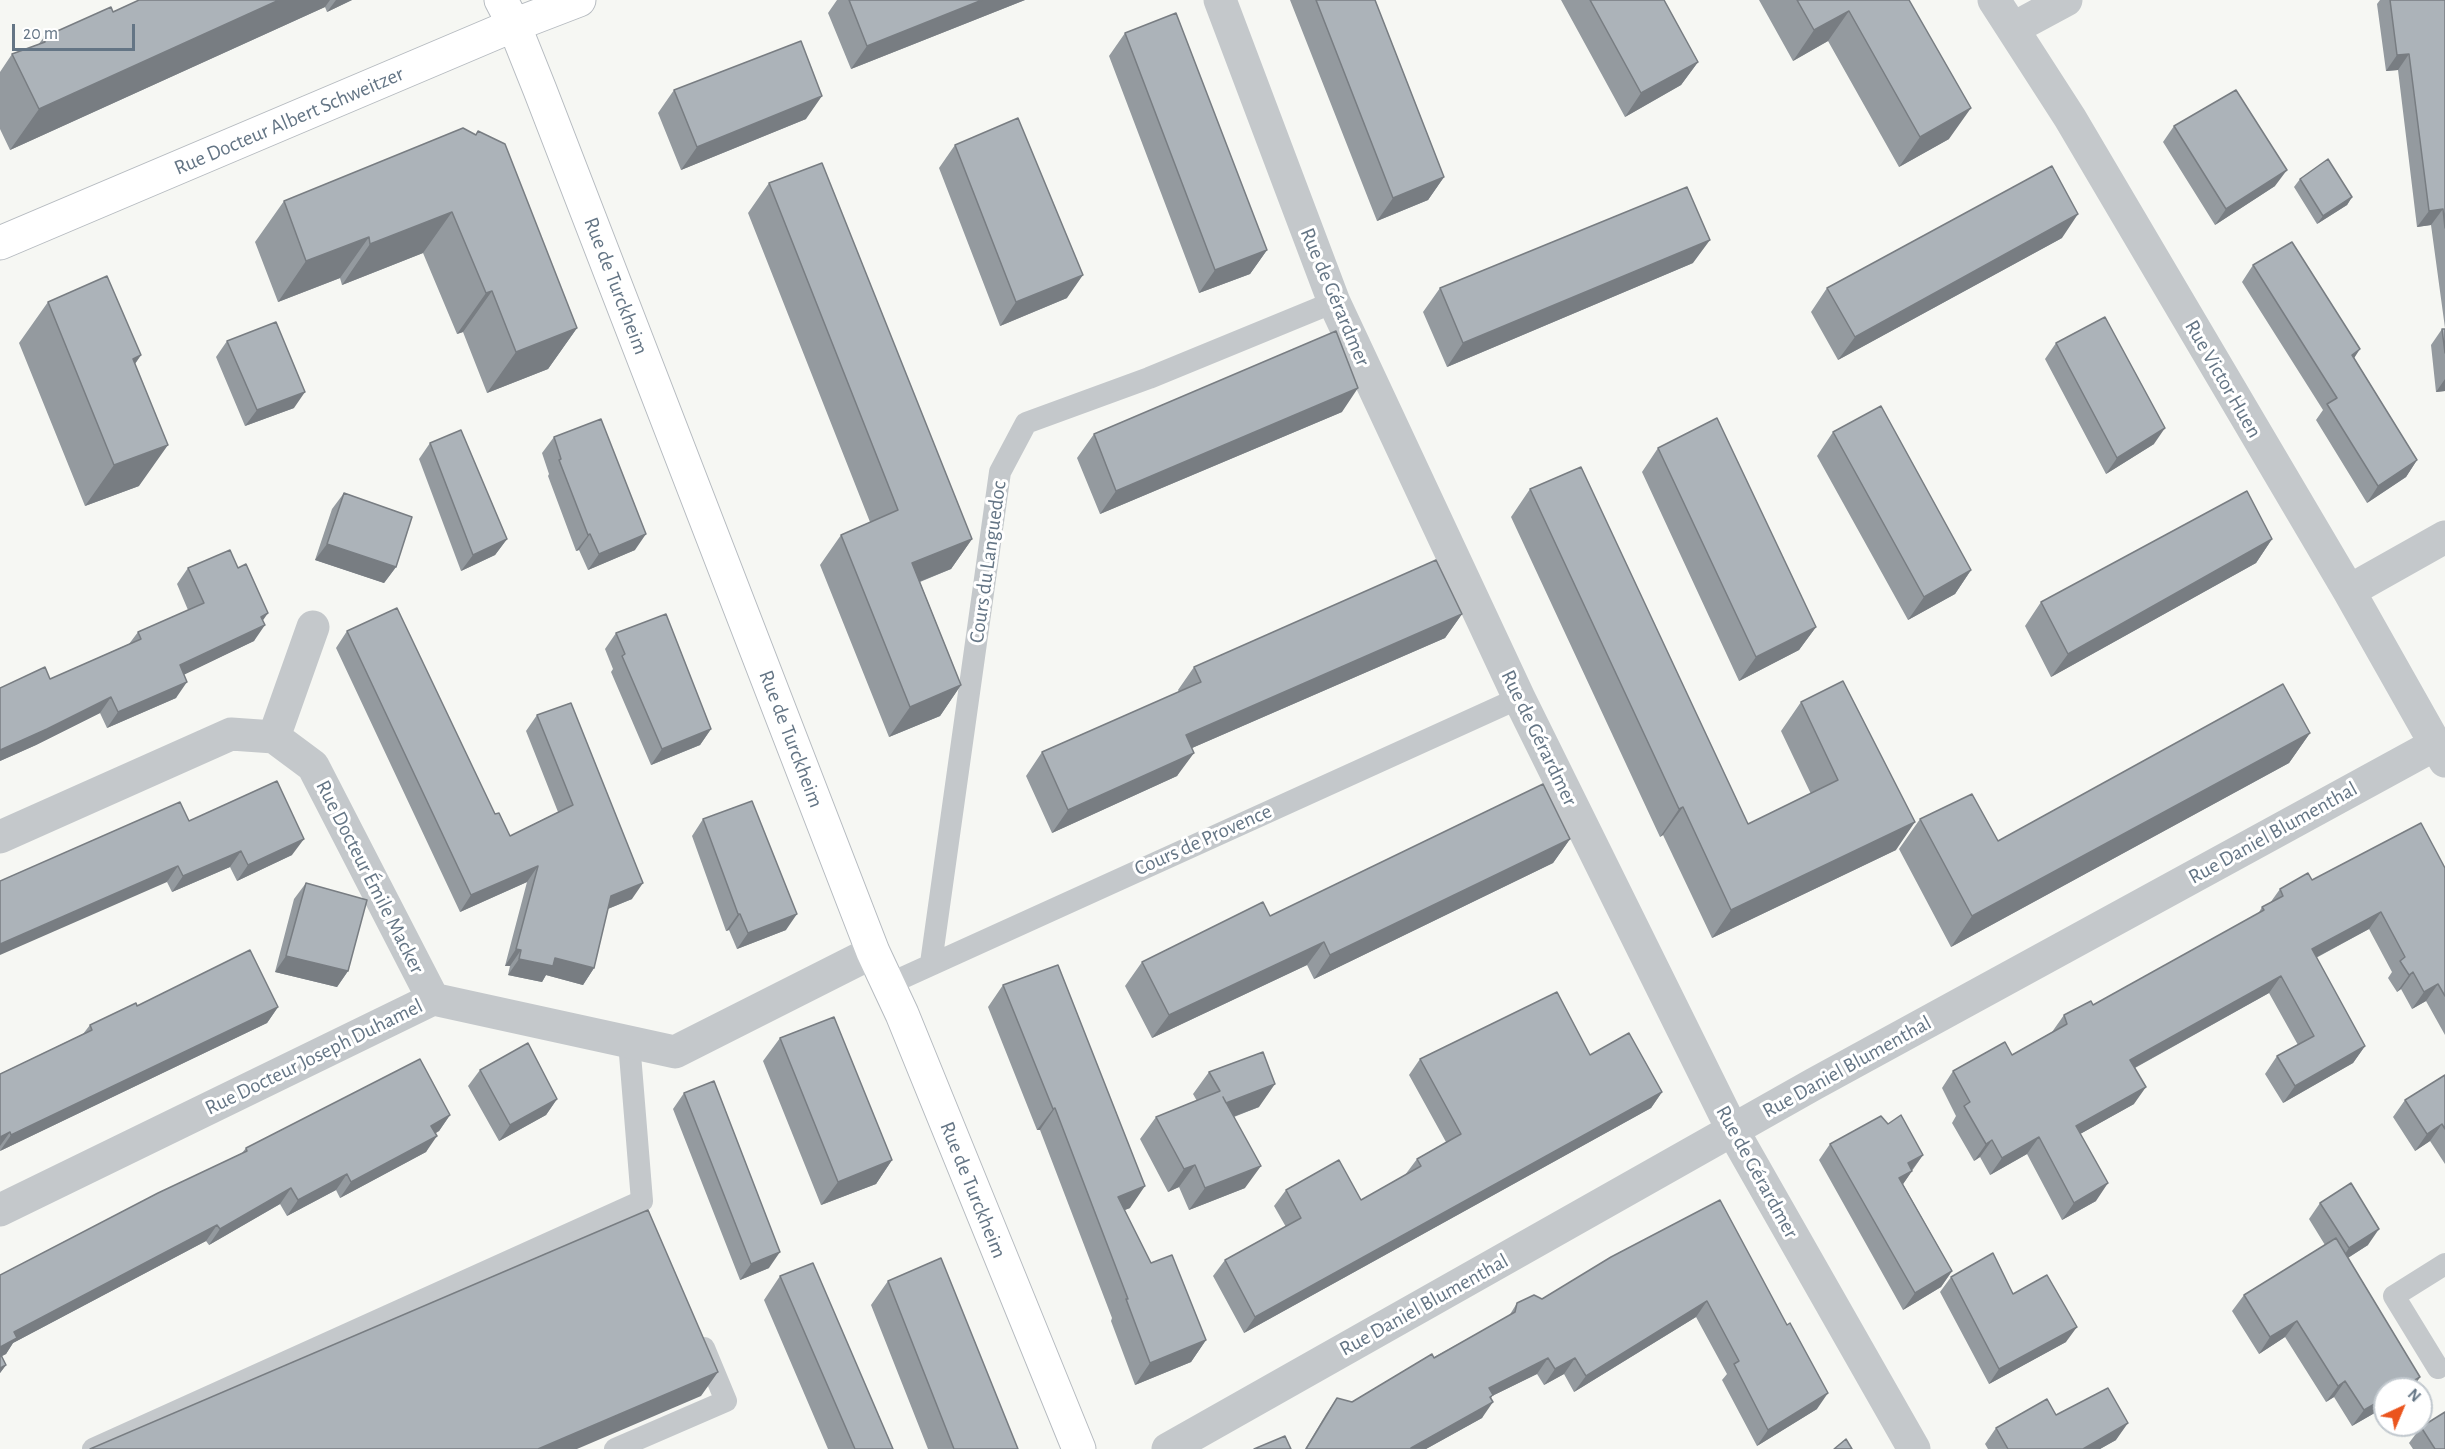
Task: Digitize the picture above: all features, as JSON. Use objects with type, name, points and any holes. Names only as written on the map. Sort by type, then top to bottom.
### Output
[{"type":"street","name":"Rue Docteur Albert Schweitzer","points":[[0,243],[508,12],[579,0]]},
{"type":"street","name":"Rue de Gérardmer","points":[[1220,0],[1334,302],[1519,698],[1733,1131],[1914,1449]]},
{"type":"street","name":"Rue Victor Huen","points":[[1994,0],[2014,28],[2349,591],[2440,752]]},
{"type":"street","points":[[2014,28],[2066,0]]},
{"type":"street","name":"Rue de Turckheim","points":[[508,12],[873,952],[889,984],[1078,1449]]},
{"type":"street","points":[[2349,591],[2445,537]]},
{"type":"street","points":[[0,837],[231,734],[274,737],[313,627]]},
{"type":"street","name":"Rue Docteur Émile Macker","points":[[274,737],[313,766],[433,999]]},
{"type":"street","name":"Rue Daniel Blumenthal","points":[[1168,1449],[1814,1084],[2440,752]]},
{"type":"street","name":"Rue Docteur Joseph Duhamel","points":[[0,1210],[433,999],[675,1052],[873,952]]},
{"type":"lane","name":"Cours du Languedoc","points":[[931,963],[1000,472],[1026,423],[1149,378],[1334,302]]},
{"type":"lane","name":"Cours de Provence","points":[[889,984],[1519,698]]},
{"type":"lane","points":[[629,1042],[642,1201],[650,1222]]},
{"type":"lane","points":[[93,1449],[642,1201]]},
{"type":"lane","points":[[2438,1368],[2394,1296],[2445,1264]]},
{"type":"lane","points":[[615,1449],[726,1401],[695,1327]]},
{"type":"building","points":[[139,0],[279,0],[39,109],[12,54],[45,42],[44,37],[111,7],[113,12]]},
{"type":"building","points":[[849,0],[982,0],[867,46]]},
{"type":"building","points":[[1316,0],[1375,0],[1444,177],[1393,198]]},
{"type":"building","points":[[1590,0],[1664,0],[1698,62],[1641,93]]},
{"type":"building","points":[[1797,0],[1909,0],[1971,108],[1920,137],[1849,11],[1814,30]]},
{"type":"building","points":[[2390,0],[2445,0],[2445,228],[2443,209],[2429,211],[2409,54],[2397,55]]},
{"type":"building","points":[[1176,13],[1267,250],[1215,270],[1125,33]]},
{"type":"building","points":[[801,41],[822,96],[697,147],[674,90]]},
{"type":"building","points":[[2236,90],[2287,170],[2226,209],[2174,126]]},
{"type":"building","points":[[1018,118],[1083,275],[1016,302],[955,145]]},
{"type":"building","points":[[463,128],[476,135],[478,131],[505,144],[577,328],[516,352],[492,291],[486,293],[452,212],[370,244],[369,237],[306,261],[284,201]]},
{"type":"building","points":[[2328,159],[2352,197],[2323,216],[2300,179]]},
{"type":"building","points":[[822,163],[972,539],[912,563],[961,685],[910,707],[841,535],[898,510],[769,183]]},
{"type":"building","points":[[2052,166],[2078,214],[1855,337],[1827,288]]},
{"type":"building","points":[[1687,187],[1710,240],[1463,343],[1440,288]]},
{"type":"building","points":[[2292,242],[2360,349],[2352,355],[2417,460],[2378,486],[2327,404],[2337,398],[2253,265]]},
{"type":"building","points":[[107,276],[141,355],[133,359],[168,445],[114,465],[48,302]]},
{"type":"building","points":[[2105,317],[2165,428],[2117,458],[2056,343]]},
{"type":"building","points":[[276,322],[305,392],[257,410],[227,341]]},
{"type":"building","points":[[2442,329],[2445,329],[2445,353]]},
{"type":"building","points":[[1336,331],[1358,388],[1116,491],[1094,434]]},
{"type":"building","points":[[1881,406],[1971,570],[1924,597],[1833,432]]},
{"type":"building","points":[[1717,418],[1816,627],[1756,657],[1658,448]]},
{"type":"building","points":[[601,419],[646,534],[599,554],[590,534],[588,535],[559,460],[561,459],[554,437]]},
{"type":"building","points":[[461,430],[507,539],[473,555],[430,443]]},
{"type":"building","points":[[1581,467],[1748,824],[1838,780],[1801,702],[1843,681],[1915,822],[1731,910],[1683,807],[1679,809],[1530,489]]},
{"type":"building","points":[[2247,491],[2272,539],[2068,654],[2041,602]]},
{"type":"building","points":[[344,493],[412,517],[396,567],[327,544]]},
{"type":"building","points":[[230,550],[238,568],[246,564],[268,613],[261,617],[265,625],[180,665],[187,682],[118,712],[111,697],[0,750],[0,688],[45,667],[50,679],[141,639],[138,632],[204,603],[188,568]]},
{"type":"building","points":[[1436,560],[1462,614],[1186,735],[1194,753],[1068,810],[1042,752],[1201,682],[1194,667]]},
{"type":"building","points":[[397,608],[495,814],[499,813],[510,836],[573,805],[537,715],[571,703],[643,883],[611,896],[594,968],[555,958],[553,966],[519,959],[521,950],[516,949],[538,866],[471,895],[347,631]]},
{"type":"building","points":[[666,614],[711,729],[662,749],[622,656],[625,654],[616,633]]},
{"type":"building","points":[[2283,684],[2310,733],[1972,916],[1920,819],[1972,794],[1998,841]]},
{"type":"building","points":[[277,781],[304,839],[248,865],[241,851],[183,876],[178,866],[0,944],[0,881],[180,802],[189,821]]},
{"type":"building","points":[[1543,784],[1570,839],[1330,955],[1324,942],[1169,1015],[1142,962],[1263,902],[1270,916]]},
{"type":"building","points":[[752,801],[797,914],[748,933],[738,914],[703,819]]},
{"type":"building","points":[[2421,823],[2445,868],[2445,996],[2438,984],[2424,992],[2413,972],[2409,975],[2400,961],[2405,957],[2381,912],[2312,949],[2365,1046],[2295,1086],[2277,1056],[2314,1036],[2281,976],[2130,1060],[2146,1087],[2076,1126],[2108,1183],[2074,1203],[2039,1137],[2002,1158],[1992,1140],[1986,1144],[1964,1106],[1970,1102],[1953,1071],[2005,1042],[2012,1055],[2067,1024],[2064,1015],[2091,1001],[2093,1005],[2264,910],[2262,907],[2283,896],[2280,889],[2308,873],[2312,880]]},
{"type":"building","points":[[306,883],[367,900],[348,971],[286,956]]},
{"type":"building","points":[[250,950],[278,1007],[11,1135],[10,1132],[0,1137],[0,1074],[92,1030],[90,1025],[136,1003],[137,1006]]},
{"type":"building","points":[[1058,965],[1145,1186],[1118,1197],[1151,1263],[1172,1255],[1206,1340],[1150,1363],[1055,1108],[1053,1109],[1003,985]]},
{"type":"building","points":[[1557,992],[1590,1055],[1629,1033],[1662,1092],[1255,1317],[1225,1260],[1301,1218],[1286,1190],[1339,1160],[1361,1200],[1421,1166],[1417,1159],[1461,1134],[1420,1059]]},
{"type":"building","points":[[834,1017],[892,1160],[838,1182],[780,1038]]},
{"type":"building","points":[[528,1043],[557,1099],[510,1125],[480,1070]]},
{"type":"building","points":[[1263,1052],[1275,1084],[1226,1103],[1261,1166],[1205,1188],[1195,1165],[1184,1169],[1156,1117],[1220,1091],[1209,1072]]},
{"type":"building","points":[[420,1059],[450,1115],[431,1126],[437,1136],[351,1182],[347,1174],[298,1200],[291,1188],[220,1229],[217,1225],[14,1332],[17,1338],[0,1347],[0,1275],[158,1193],[247,1151],[246,1148]]},
{"type":"building","points":[[2445,1075],[2445,1129],[2442,1124],[2427,1134],[2405,1100]]},
{"type":"building","points":[[714,1081],[780,1252],[751,1264],[684,1093]]},
{"type":"building","points":[[1901,1115],[1923,1155],[1908,1163],[1912,1171],[1899,1178],[1952,1271],[1915,1293],[1830,1144],[1881,1116],[1888,1124]]},
{"type":"building","points":[[2351,1183],[2379,1229],[2349,1248],[2320,1203]]},
{"type":"building","points":[[1720,1200],[1787,1325],[1790,1323],[1828,1393],[1768,1430],[1734,1364],[1739,1361],[1707,1301],[1586,1376],[1575,1358],[1555,1369],[1548,1358],[1489,1388],[1493,1395],[1490,1397],[1493,1402],[1412,1449],[1306,1449],[1337,1398],[1352,1402],[1432,1354],[1434,1358],[1515,1312],[1517,1303],[1534,1295],[1542,1299],[1611,1257]]},
{"type":"building","points":[[648,1210],[718,1372],[538,1449],[90,1449]]},
{"type":"building","points":[[2336,1238],[2420,1377],[2373,1377],[2373,1405],[2364,1410],[2345,1381],[2338,1386],[2297,1321],[2270,1337],[2244,1295]]},
{"type":"building","points":[[1993,1253],[2013,1294],[2047,1275],[2077,1327],[1999,1369],[1951,1277]]},
{"type":"building","points":[[941,1258],[1018,1449],[954,1449],[888,1281]]},
{"type":"building","points":[[813,1263],[893,1449],[855,1449],[780,1276]]},
{"type":"building","points":[[0,1353],[6,1365],[0,1368]]},
{"type":"building","points":[[2108,1388],[2128,1423],[2083,1449],[2008,1449],[1996,1428],[2047,1399],[2056,1415]]},
{"type":"building","points":[[2445,1412],[2445,1449],[2435,1449],[2427,1437],[2433,1437],[2433,1420]]},
{"type":"building","points":[[1285,1436],[1291,1449],[1254,1449]]},
{"type":"building","points":[[1846,1439],[1852,1449],[1834,1449]]}]
